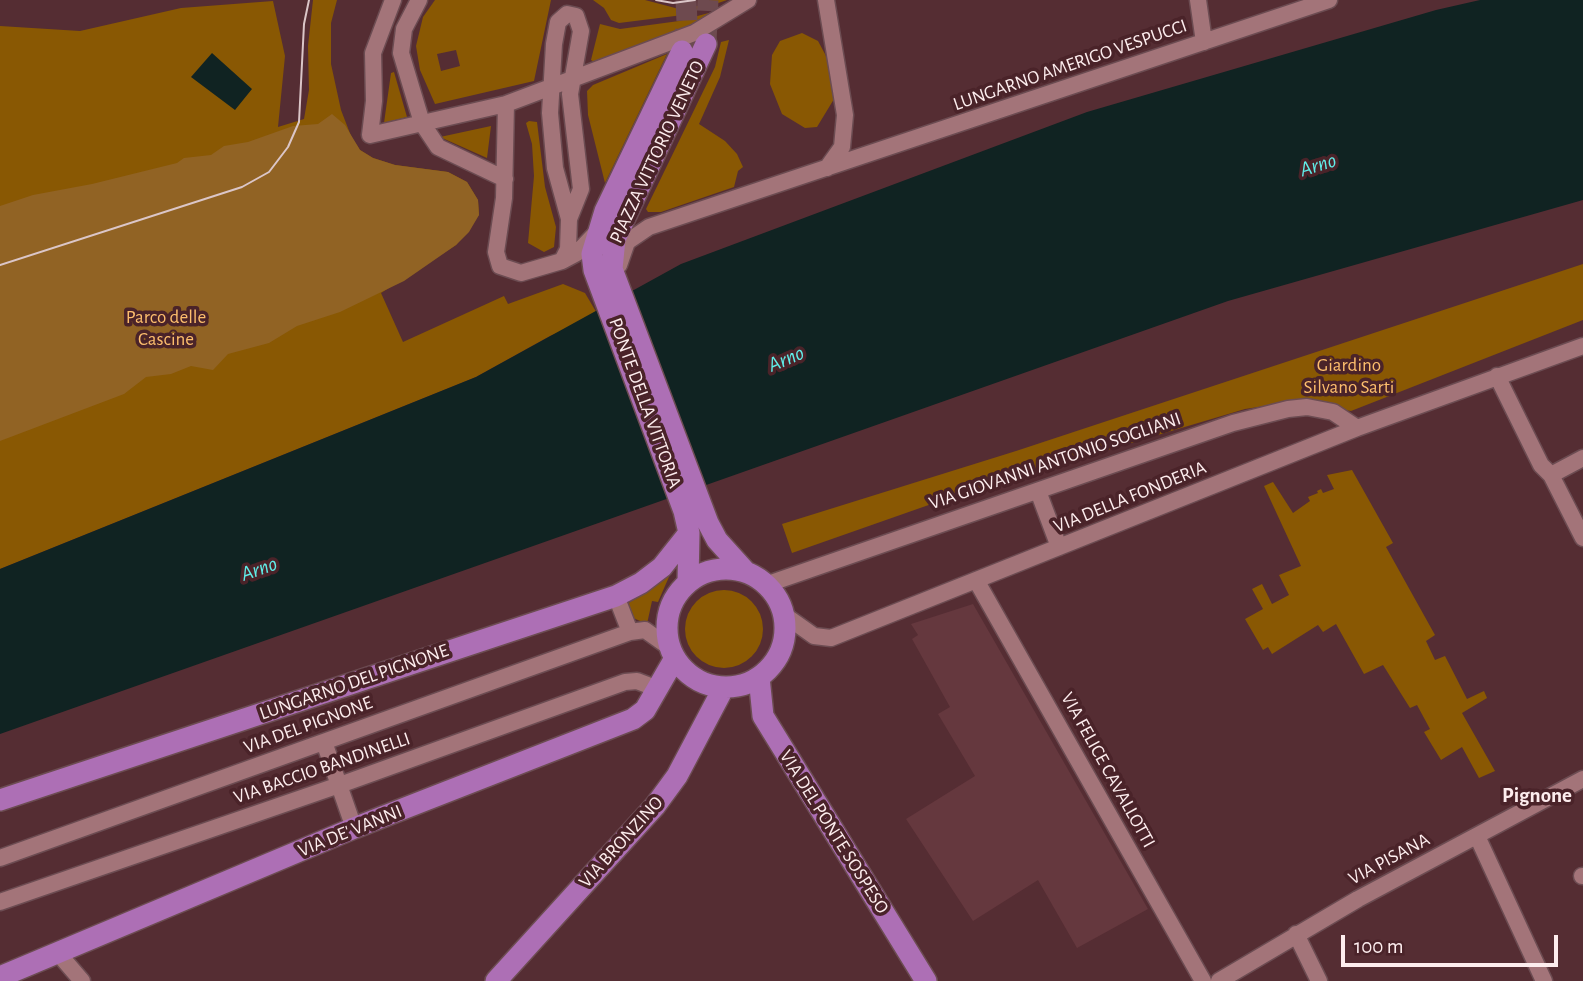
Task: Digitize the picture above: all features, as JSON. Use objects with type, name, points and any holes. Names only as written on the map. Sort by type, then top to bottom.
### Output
[{"type":"main road","name":"PIAZZA VITTORIO VENETO","points":[[605,272],[624,218],[688,88],[706,44]]},
{"type":"main road","name":"PIAZZA VITTORIO VENETO","points":[[605,272],[592,254],[597,233],[682,51]]},
{"type":"main road","name":"PONTE DELLA VITTORIA","points":[[605,272],[639,385],[693,523]]},
{"type":"main road","points":[[693,523],[717,540],[745,571],[768,584],[783,614],[786,629],[774,661],[759,677],[724,687],[696,678],[672,653],[667,623],[676,597],[688,582],[715,570],[745,571]]},
{"type":"main road","points":[[688,582],[693,523]]},
{"type":"main road","name":"LUNGARNO DEL PIGNONE","points":[[0,800],[617,596],[662,567],[693,523]]},
{"type":"main road","name":"VIA DE' VANNI","points":[[0,977],[354,828],[634,719],[645,710],[672,653]]},
{"type":"main road","name":"VIA DEL PONTE SOSPESO","points":[[759,677],[763,716],[926,981]]},
{"type":"main road","name":"VIA BRONZINO","points":[[496,981],[655,806],[677,776],[724,687]]},
{"type":"street","name":"PIAZZA VITTORIO VENETO","points":[[393,0],[380,27],[373,53],[374,101],[370,135],[506,104],[694,33],[747,0]]},
{"type":"street","points":[[419,0],[404,29],[401,53],[422,123],[438,147],[505,179]]},
{"type":"street","points":[[826,0],[845,115],[842,147],[827,168]]},
{"type":"street","points":[[1198,0],[1204,42]]},
{"type":"street","name":"LUNGARNO AMERIGO VESPUCCI","points":[[864,156],[1329,0]]},
{"type":"street","points":[[569,219],[581,189],[572,129],[572,79],[581,25],[576,16],[567,14],[558,22],[550,126],[553,157],[569,219],[568,249],[562,261],[605,272]]},
{"type":"street","name":"PIAZZA VITTORIO VENETO","points":[[506,104],[505,179],[496,252],[500,266],[521,273],[562,261],[577,253],[597,233]]},
{"type":"street","name":"PIAZZA VITTORIO VENETO","points":[[605,272],[627,242],[649,227],[864,156]]},
{"type":"street","name":"VIA DELLA FONDERIA","points":[[783,614],[809,633],[827,639],[1357,428],[1583,346]]},
{"type":"street","points":[[1497,376],[1541,465],[1551,475],[1583,538]]},
{"type":"street","name":"VIA GIOVANNI ANTONIO SOGLIANI","points":[[768,584],[1189,437],[1288,409],[1326,410],[1346,418],[1357,428]]},
{"type":"street","points":[[1551,475],[1583,458]]},
{"type":"street","points":[[1038,491],[1059,547]]},
{"type":"street","name":"VIA FELICE CAVALLOTTI","points":[[976,580],[1203,981]]},
{"type":"street","points":[[617,596],[629,632],[645,630],[672,653]]},
{"type":"street","name":"VIA DEL PIGNONE","points":[[0,858],[629,632]]},
{"type":"street","name":"VIA BACCIO BANDINELLI","points":[[0,902],[339,785],[625,682],[643,683],[657,688]]},
{"type":"street","points":[[324,742],[354,828]]},
{"type":"street","name":"VIA PISANA","points":[[1219,981],[1296,934],[1583,779]]},
{"type":"street","points":[[1477,836],[1544,981]]},
{"type":"street","points":[[1296,934],[1319,981]]},
{"type":"street","points":[[58,953],[82,981]]},
{"type":"shaded area","points":[[973,604],[1148,909],[1077,948],[1038,880],[973,921],[906,819],[975,776],[938,714],[950,707],[912,639],[918,635],[911,624]]},
{"type":"green space","name":"Parco delle Cascine","points":[[313,0],[337,0],[331,23],[331,64],[341,110],[351,136],[360,150],[373,158],[395,165],[448,172],[467,182],[478,200],[479,215],[456,245],[381,293],[403,342],[504,296],[508,304],[563,284],[585,293],[598,315],[550,336],[476,377],[0,569],[0,26],[80,31],[181,8],[273,1],[285,56],[278,127],[304,119],[309,90],[308,46]]},
{"type":"green space","points":[[435,0],[551,0],[534,81],[435,104],[420,70],[416,46],[423,17]],"holes":[[[456,50],[460,66],[441,71],[437,54]]]},
{"type":"green space","points":[[593,0],[645,0],[679,9],[698,6],[710,0],[727,0],[683,15],[619,23],[611,20],[604,8]]},
{"type":"green space","points":[[716,11],[705,21],[594,62],[591,60],[600,24],[620,29],[679,21]]},
{"type":"green space","points":[[802,33],[818,41],[831,68],[834,99],[817,127],[805,128],[782,114],[770,84],[772,55],[780,41]]},
{"type":"green space","points":[[729,40],[720,77],[699,124],[725,141],[737,154],[743,167],[738,171],[734,187],[661,212],[648,212],[646,209],[715,67],[721,42]]},
{"type":"green space","points":[[667,54],[605,183],[588,115],[587,91],[593,85]]},
{"type":"green space","points":[[394,72],[407,117],[384,123],[391,73]]},
{"type":"green space","points":[[332,114],[345,125],[360,150],[373,158],[395,165],[448,172],[467,182],[478,200],[479,215],[469,232],[456,245],[404,281],[340,312],[297,326],[269,343],[228,354],[213,370],[191,366],[171,374],[146,377],[124,394],[0,441],[0,206],[33,195],[177,163],[184,158],[211,155],[224,146],[248,142],[293,126],[318,124]]},
{"type":"green space","points":[[537,122],[545,187],[556,227],[554,247],[544,252],[528,243],[534,176],[532,144],[526,123]]},
{"type":"green space","points":[[491,126],[487,158],[440,137]]},
{"type":"green space","name":"Giardino Silvano Sarti","points":[[1583,264],[1583,320],[1351,411],[1292,402],[1245,409],[960,494],[792,553],[782,524],[1016,451]]},
{"type":"green space","points":[[1352,470],[1393,543],[1386,547],[1435,635],[1426,641],[1435,660],[1445,656],[1467,699],[1484,691],[1487,698],[1462,713],[1495,771],[1479,778],[1462,747],[1441,760],[1424,732],[1430,729],[1417,705],[1410,708],[1383,665],[1364,674],[1336,624],[1323,632],[1318,625],[1272,654],[1268,647],[1263,650],[1245,619],[1263,609],[1252,589],[1262,584],[1272,604],[1289,595],[1279,575],[1301,566],[1264,486],[1273,482],[1293,513],[1310,501],[1308,497],[1318,493],[1317,491],[1321,489],[1323,493],[1334,489],[1327,475]]},
{"type":"green space","points":[[672,570],[658,602],[652,601],[647,624],[631,617],[625,605]]},
{"type":"green space","points":[[724,590],[739,593],[752,601],[760,614],[763,629],[760,644],[752,657],[739,665],[724,668],[709,665],[696,657],[688,644],[685,629],[688,614],[696,601],[709,593]]},
{"type":"water","name":"Arno","points":[[1480,0],[1583,0],[1583,200],[1228,301],[0,734],[0,569],[476,377],[681,264],[1087,112],[1436,10]]},
{"type":"water","points":[[212,53],[252,89],[235,110],[191,77]]},
{"type":"tunnel","points":[[682,51],[687,22],[686,0]]},
{"type":"tunnel","points":[[706,42],[708,0]]},
{"type":"tram line","points":[[0,265],[242,187],[269,172],[288,147],[299,122],[304,24],[309,0]]},
{"type":"tram line","points":[[656,0],[673,3],[695,0]]},
{"type":"district","name":"Pignone","points":[[1537,796]]}]
